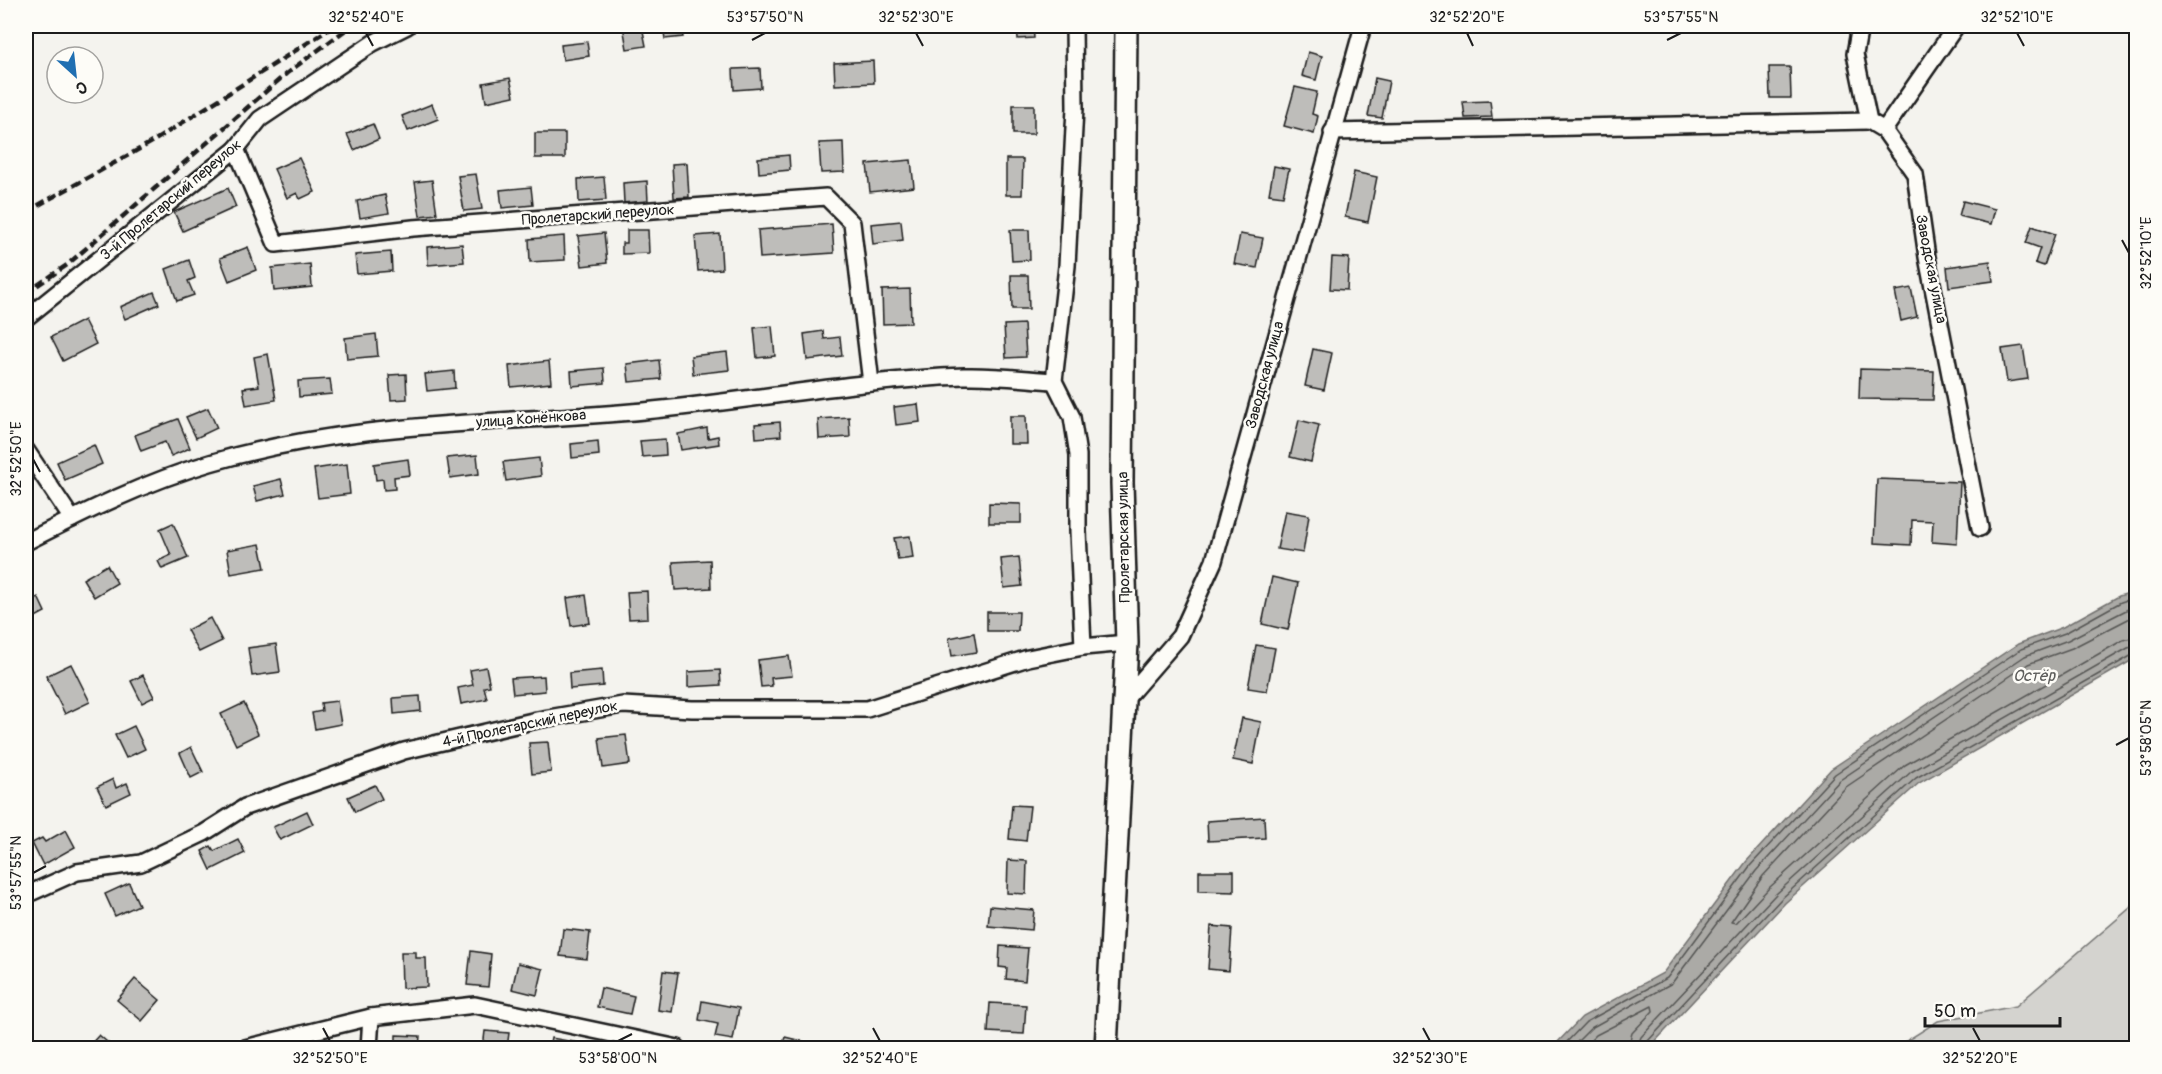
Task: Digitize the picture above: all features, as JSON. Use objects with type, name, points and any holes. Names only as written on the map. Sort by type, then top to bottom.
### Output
[{"type":"main road","name":"Пролетарская улица","points":[[1106,1048],[1126,643],[1122,483],[1126,26]]},
{"type":"street","name":"3-й Пролетарский переулок","points":[[26,318],[236,149],[260,119],[373,43],[407,26]]},
{"type":"street","points":[[1074,26],[1075,108],[1067,266],[1054,381],[1072,417],[1078,455],[1078,531],[1083,647]]},
{"type":"street","name":"Заводская улица","points":[[1122,703],[1180,636],[1214,561],[1332,132],[1364,26]]},
{"type":"street","points":[[1332,132],[1869,121],[1855,54],[1860,26]]},
{"type":"street","points":[[1884,130],[1956,26]]},
{"type":"street","name":"Заводская улица","points":[[1869,121],[1884,130],[1915,174],[1927,258],[1980,528]]},
{"type":"street","name":"Пролетарский переулок","points":[[236,149],[276,244],[413,228],[826,197],[852,223],[872,383]]},
{"type":"street","name":"улица Конёнкова","points":[[26,542],[108,501],[209,463],[318,438],[428,426],[645,411],[872,383],[967,376],[1054,381]]},
{"type":"street","points":[[26,450],[34,458],[72,519]]},
{"type":"street","name":"4-й Пролетарский переулок","points":[[26,895],[77,872],[141,863],[204,833],[245,807],[415,749],[537,720],[623,705],[692,709],[867,709],[1028,658],[1083,647],[1126,643]]},
{"type":"street","points":[[245,1048],[371,1017],[475,1005],[673,1048]]},
{"type":"street","points":[[369,1048],[371,1017]]},
{"type":"shaded area","points":[[2136,903],[2136,1048],[1895,1048],[1938,1021],[2016,1006]]},
{"type":"water","name":"Остёр","points":[[2136,591],[2136,658],[1919,783],[1785,903],[1649,1048],[1552,1048],[1582,1017],[1663,973],[1746,862],[1831,769],[2018,644],[2063,627],[2119,596]]},
{"type":"building","points":[[623,26],[642,26],[646,46],[627,49]]},
{"type":"building","points":[[663,26],[681,26],[683,37],[665,39]]},
{"type":"building","points":[[1017,26],[1033,26],[1034,38],[1018,39]]},
{"type":"building","points":[[587,42],[589,56],[563,60],[561,45]]},
{"type":"building","points":[[1308,52],[1322,56],[1316,80],[1302,76]]},
{"type":"building","points":[[873,61],[874,83],[835,85],[834,63]]},
{"type":"building","points":[[1769,67],[1790,67],[1791,98],[1770,98]]},
{"type":"building","points":[[760,68],[761,88],[734,90],[733,69]]},
{"type":"building","points":[[510,78],[514,96],[486,102],[483,83]]},
{"type":"building","points":[[1375,78],[1389,81],[1382,118],[1368,116]]},
{"type":"building","points":[[1295,87],[1317,92],[1312,114],[1318,116],[1314,134],[1284,126]]},
{"type":"building","points":[[1490,101],[1492,117],[1465,118],[1463,102]]},
{"type":"building","points":[[432,104],[438,119],[408,131],[402,116]]},
{"type":"building","points":[[1013,105],[1034,105],[1034,134],[1013,134]]},
{"type":"building","points":[[373,124],[379,139],[354,150],[347,134]]},
{"type":"building","points":[[535,133],[565,133],[565,158],[535,158]]},
{"type":"building","points":[[843,142],[844,172],[821,173],[819,143]]},
{"type":"building","points":[[789,155],[790,170],[759,173],[758,158]]},
{"type":"building","points":[[299,158],[315,192],[300,199],[297,193],[287,198],[274,169]]},
{"type":"building","points":[[1006,159],[1023,159],[1022,195],[1006,195]]},
{"type":"building","points":[[911,160],[914,187],[870,192],[867,164]]},
{"type":"building","points":[[687,163],[689,197],[674,198],[672,164]]},
{"type":"building","points":[[1274,166],[1289,169],[1283,196],[1269,194]]},
{"type":"building","points":[[1354,172],[1377,177],[1368,222],[1345,217]]},
{"type":"building","points":[[476,174],[482,209],[464,211],[458,176]]},
{"type":"building","points":[[604,177],[606,200],[579,202],[578,179]]},
{"type":"building","points":[[432,180],[437,214],[420,216],[415,182]]},
{"type":"building","points":[[647,181],[648,202],[624,203],[623,183]]},
{"type":"building","points":[[531,187],[533,205],[502,208],[500,190]]},
{"type":"building","points":[[228,188],[236,207],[183,231],[174,212]]},
{"type":"building","points":[[385,195],[389,213],[360,218],[357,201]]},
{"type":"building","points":[[1963,201],[1995,209],[1991,224],[1959,216]]},
{"type":"building","points":[[901,221],[903,240],[873,244],[871,224]]},
{"type":"building","points":[[832,224],[834,253],[760,258],[758,230]]},
{"type":"building","points":[[2032,226],[2055,234],[2044,266],[2035,263],[2040,248],[2026,243]]},
{"type":"building","points":[[627,230],[648,230],[649,253],[622,254],[622,243],[627,243]]},
{"type":"building","points":[[1010,230],[1029,230],[1030,260],[1012,261]]},
{"type":"building","points":[[604,233],[607,263],[582,266],[578,236]]},
{"type":"building","points":[[720,234],[722,269],[698,271],[695,236]]},
{"type":"building","points":[[1240,234],[1263,238],[1257,268],[1234,264]]},
{"type":"building","points":[[564,236],[565,260],[530,262],[529,239]]},
{"type":"building","points":[[462,244],[464,262],[428,265],[427,247]]},
{"type":"building","points":[[248,247],[256,270],[229,281],[220,258]]},
{"type":"building","points":[[391,252],[392,271],[357,274],[355,255]]},
{"type":"building","points":[[1332,257],[1349,258],[1347,290],[1330,289]]},
{"type":"building","points":[[189,260],[195,278],[188,281],[194,295],[177,301],[166,269]]},
{"type":"building","points":[[1990,261],[1993,281],[1949,287],[1947,267]]},
{"type":"building","points":[[310,264],[312,287],[274,291],[272,268]]},
{"type":"building","points":[[1011,275],[1028,275],[1029,309],[1012,309]]},
{"type":"building","points":[[1911,288],[1917,317],[1901,321],[1895,291]]},
{"type":"building","points":[[910,289],[911,323],[883,324],[882,290]]},
{"type":"building","points":[[154,292],[159,304],[125,319],[120,307]]},
{"type":"building","points":[[84,320],[96,344],[63,361],[51,337]]},
{"type":"building","points":[[1024,324],[1026,357],[1006,358],[1004,325]]},
{"type":"building","points":[[772,326],[775,356],[757,358],[754,328]]},
{"type":"building","points":[[823,331],[824,339],[840,337],[842,356],[807,360],[804,334]]},
{"type":"building","points":[[376,334],[378,356],[347,359],[345,338]]},
{"type":"building","points":[[2023,346],[2028,379],[2007,382],[2002,349]]},
{"type":"building","points":[[1313,349],[1332,353],[1324,390],[1305,386]]},
{"type":"building","points":[[727,352],[729,370],[693,374],[691,356]]},
{"type":"building","points":[[268,354],[276,400],[246,405],[243,388],[259,386],[254,357]]},
{"type":"building","points":[[659,360],[661,379],[629,382],[627,364]]},
{"type":"building","points":[[549,361],[551,383],[511,387],[509,366]]},
{"type":"building","points":[[604,368],[605,383],[572,386],[571,371]]},
{"type":"building","points":[[1860,369],[1934,371],[1933,400],[1859,399]]},
{"type":"building","points":[[454,371],[455,388],[427,391],[425,374]]},
{"type":"building","points":[[406,374],[407,399],[391,400],[389,375]]},
{"type":"building","points":[[330,379],[332,394],[299,397],[298,381]]},
{"type":"building","points":[[918,404],[920,422],[896,425],[894,407]]},
{"type":"building","points":[[208,408],[217,428],[196,438],[186,417]]},
{"type":"building","points":[[1010,416],[1026,416],[1027,444],[1010,444]]},
{"type":"building","points":[[849,417],[850,437],[819,439],[818,419]]},
{"type":"building","points":[[178,419],[190,448],[171,456],[165,442],[141,451],[135,435]]},
{"type":"building","points":[[1299,420],[1319,425],[1311,462],[1290,457]]},
{"type":"building","points":[[780,422],[781,436],[756,438],[755,424]]},
{"type":"building","points":[[707,428],[708,438],[718,436],[719,444],[681,450],[678,434]]},
{"type":"building","points":[[665,439],[666,455],[642,457],[640,441]]},
{"type":"building","points":[[598,441],[599,455],[572,458],[571,444]]},
{"type":"building","points":[[94,445],[102,464],[65,480],[57,462]]},
{"type":"building","points":[[477,455],[479,474],[450,478],[447,458]]},
{"type":"building","points":[[539,458],[541,476],[506,481],[503,462]]},
{"type":"building","points":[[408,459],[410,475],[394,477],[395,489],[384,490],[383,479],[376,480],[374,464]]},
{"type":"building","points":[[347,464],[350,494],[318,498],[314,469]]},
{"type":"building","points":[[281,479],[285,494],[257,501],[253,486]]},
{"type":"building","points":[[1877,479],[1960,482],[1957,544],[1932,542],[1933,521],[1912,520],[1911,545],[1874,543]]},
{"type":"building","points":[[989,503],[1021,504],[1021,523],[989,523]]},
{"type":"building","points":[[1285,511],[1309,515],[1303,553],[1277,549]]},
{"type":"building","points":[[173,523],[188,558],[162,569],[158,561],[171,555],[160,529]]},
{"type":"building","points":[[910,536],[913,558],[898,560],[894,538]]},
{"type":"building","points":[[260,544],[265,568],[231,574],[227,550]]},
{"type":"building","points":[[1019,557],[1022,586],[1004,588],[1001,559]]},
{"type":"building","points":[[710,560],[711,588],[675,590],[673,562]]},
{"type":"building","points":[[107,565],[117,583],[94,597],[83,579]]},
{"type":"building","points":[[1272,577],[1298,583],[1288,630],[1262,624]]},
{"type":"building","points":[[647,591],[648,618],[629,619],[627,592]]},
{"type":"building","points":[[586,595],[590,623],[571,626],[567,598]]},
{"type":"building","points":[[38,597],[45,612],[26,622],[26,603]]},
{"type":"building","points":[[987,612],[1019,612],[1018,631],[987,631]]},
{"type":"building","points":[[210,618],[222,641],[199,652],[187,630]]},
{"type":"building","points":[[974,633],[977,652],[952,656],[949,638]]},
{"type":"building","points":[[276,644],[280,672],[252,676],[248,648]]},
{"type":"building","points":[[1256,645],[1275,648],[1267,691],[1248,688]]},
{"type":"building","points":[[789,656],[792,676],[771,678],[772,686],[761,687],[758,660]]},
{"type":"building","points":[[71,664],[90,702],[65,714],[46,676]]},
{"type":"building","points":[[486,667],[490,686],[484,687],[487,699],[461,704],[458,688],[473,685],[470,670]]},
{"type":"building","points":[[602,670],[603,686],[570,689],[569,673]]},
{"type":"building","points":[[720,670],[721,685],[688,687],[688,672]]},
{"type":"building","points":[[143,675],[154,697],[142,703],[131,681]]},
{"type":"building","points":[[544,676],[545,691],[513,694],[511,678]]},
{"type":"building","points":[[420,696],[421,711],[394,714],[393,698]]},
{"type":"building","points":[[337,701],[341,724],[315,729],[312,713],[322,711],[321,703]]},
{"type":"building","points":[[244,703],[258,734],[236,745],[221,714]]},
{"type":"building","points":[[1242,718],[1261,722],[1253,764],[1233,760]]},
{"type":"building","points":[[134,726],[145,749],[126,758],[115,735]]},
{"type":"building","points":[[626,735],[630,764],[603,768],[599,738]]},
{"type":"building","points":[[548,742],[551,772],[532,774],[529,743]]},
{"type":"building","points":[[191,747],[203,772],[191,778],[180,753]]},
{"type":"building","points":[[113,779],[116,788],[127,783],[131,793],[106,805],[97,787]]},
{"type":"building","points":[[375,785],[382,799],[355,812],[348,797]]},
{"type":"building","points":[[1012,805],[1030,806],[1026,841],[1009,839]]},
{"type":"building","points":[[307,811],[313,824],[280,840],[273,827]]},
{"type":"building","points":[[1264,817],[1265,838],[1208,841],[1207,821]]},
{"type":"building","points":[[66,830],[75,847],[43,865],[32,843],[42,838],[45,842]]},
{"type":"building","points":[[238,839],[245,853],[211,870],[202,851],[211,846],[214,851]]},
{"type":"building","points":[[1008,860],[1027,861],[1026,894],[1007,893]]},
{"type":"building","points":[[1199,871],[1234,871],[1234,892],[1199,891]]},
{"type":"building","points":[[129,883],[139,905],[115,916],[105,894]]},
{"type":"building","points":[[990,906],[1034,910],[1032,930],[988,926]]},
{"type":"building","points":[[1211,926],[1232,928],[1229,971],[1208,969]]},
{"type":"building","points":[[563,929],[590,932],[587,959],[560,956]]},
{"type":"building","points":[[1000,946],[1028,948],[1025,981],[1006,979],[1007,968],[999,967]]},
{"type":"building","points":[[471,951],[491,954],[488,987],[467,985]]},
{"type":"building","points":[[401,952],[416,952],[416,958],[426,958],[427,987],[402,988]]},
{"type":"building","points":[[518,963],[543,969],[537,995],[512,989]]},
{"type":"building","points":[[663,971],[678,973],[672,1012],[658,1010]]},
{"type":"building","points":[[135,979],[160,1000],[142,1021],[117,1000]]},
{"type":"building","points":[[601,988],[634,996],[630,1014],[597,1007]]},
{"type":"building","points":[[702,1001],[739,1008],[733,1040],[715,1037],[718,1024],[699,1020]]},
{"type":"building","points":[[990,1003],[1026,1005],[1024,1034],[988,1032]]},
{"type":"building","points":[[485,1031],[509,1033],[507,1048],[483,1048]]},
{"type":"building","points":[[99,1035],[114,1048],[87,1048]]},
{"type":"building","points":[[396,1035],[420,1036],[419,1048],[396,1048]]},
{"type":"building","points":[[785,1037],[814,1044],[813,1048],[782,1048]]},
{"type":"building","points":[[551,1038],[596,1046],[596,1048],[549,1048]]},
{"type":"railway","points":[[26,212],[152,142],[334,26]]},
{"type":"railway","points":[[26,293],[67,265],[287,73],[351,26]]}]
